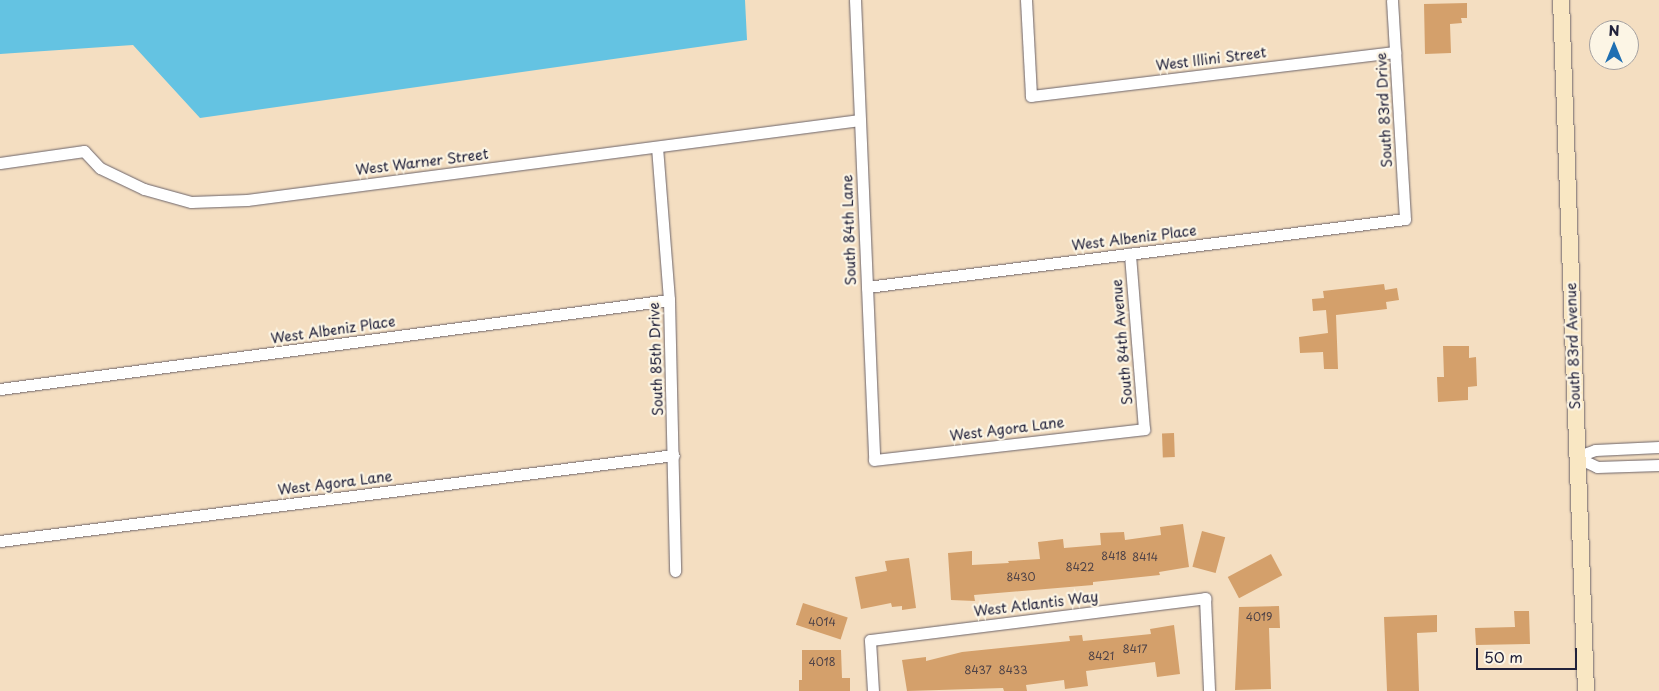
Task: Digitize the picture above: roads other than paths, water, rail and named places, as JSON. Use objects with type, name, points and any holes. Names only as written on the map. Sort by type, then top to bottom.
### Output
[{"type":"main road","name":"South 83rd Avenue","points":[[1560,0],[1586,691]]},
{"type":"street","name":"South 84th Lane","points":[[855,0],[874,460]]},
{"type":"street","name":"West Illini Street","points":[[1026,0],[1031,96],[1395,52]]},
{"type":"street","name":"South 83rd Drive","points":[[1392,0],[1405,219]]},
{"type":"street","name":"West Warner Street","points":[[0,163],[84,151],[100,168],[144,189],[191,202],[247,200],[860,120]]},
{"type":"street","name":"South 85th Drive","points":[[657,147],[670,300],[675,570]]},
{"type":"street","name":"West Albeniz Place","points":[[867,287],[1405,219]]},
{"type":"street","name":"South 84th Avenue","points":[[1130,254],[1144,429]]},
{"type":"street","name":"West Albeniz Place","points":[[0,389],[670,300]]},
{"type":"street","name":"West Agora Lane","points":[[874,460],[1144,429]]},
{"type":"street","points":[[1576,457],[1595,450],[1659,447]]},
{"type":"street","name":"West Agora Lane","points":[[0,541],[674,456]]},
{"type":"street","points":[[1576,457],[1596,467],[1659,464]]},
{"type":"street","name":"West Atlantis Way","points":[[872,691],[870,640],[1205,598],[1209,691]]},
{"type":"water","points":[[0,0],[745,0],[747,40],[200,118],[133,45],[0,54]]}]
